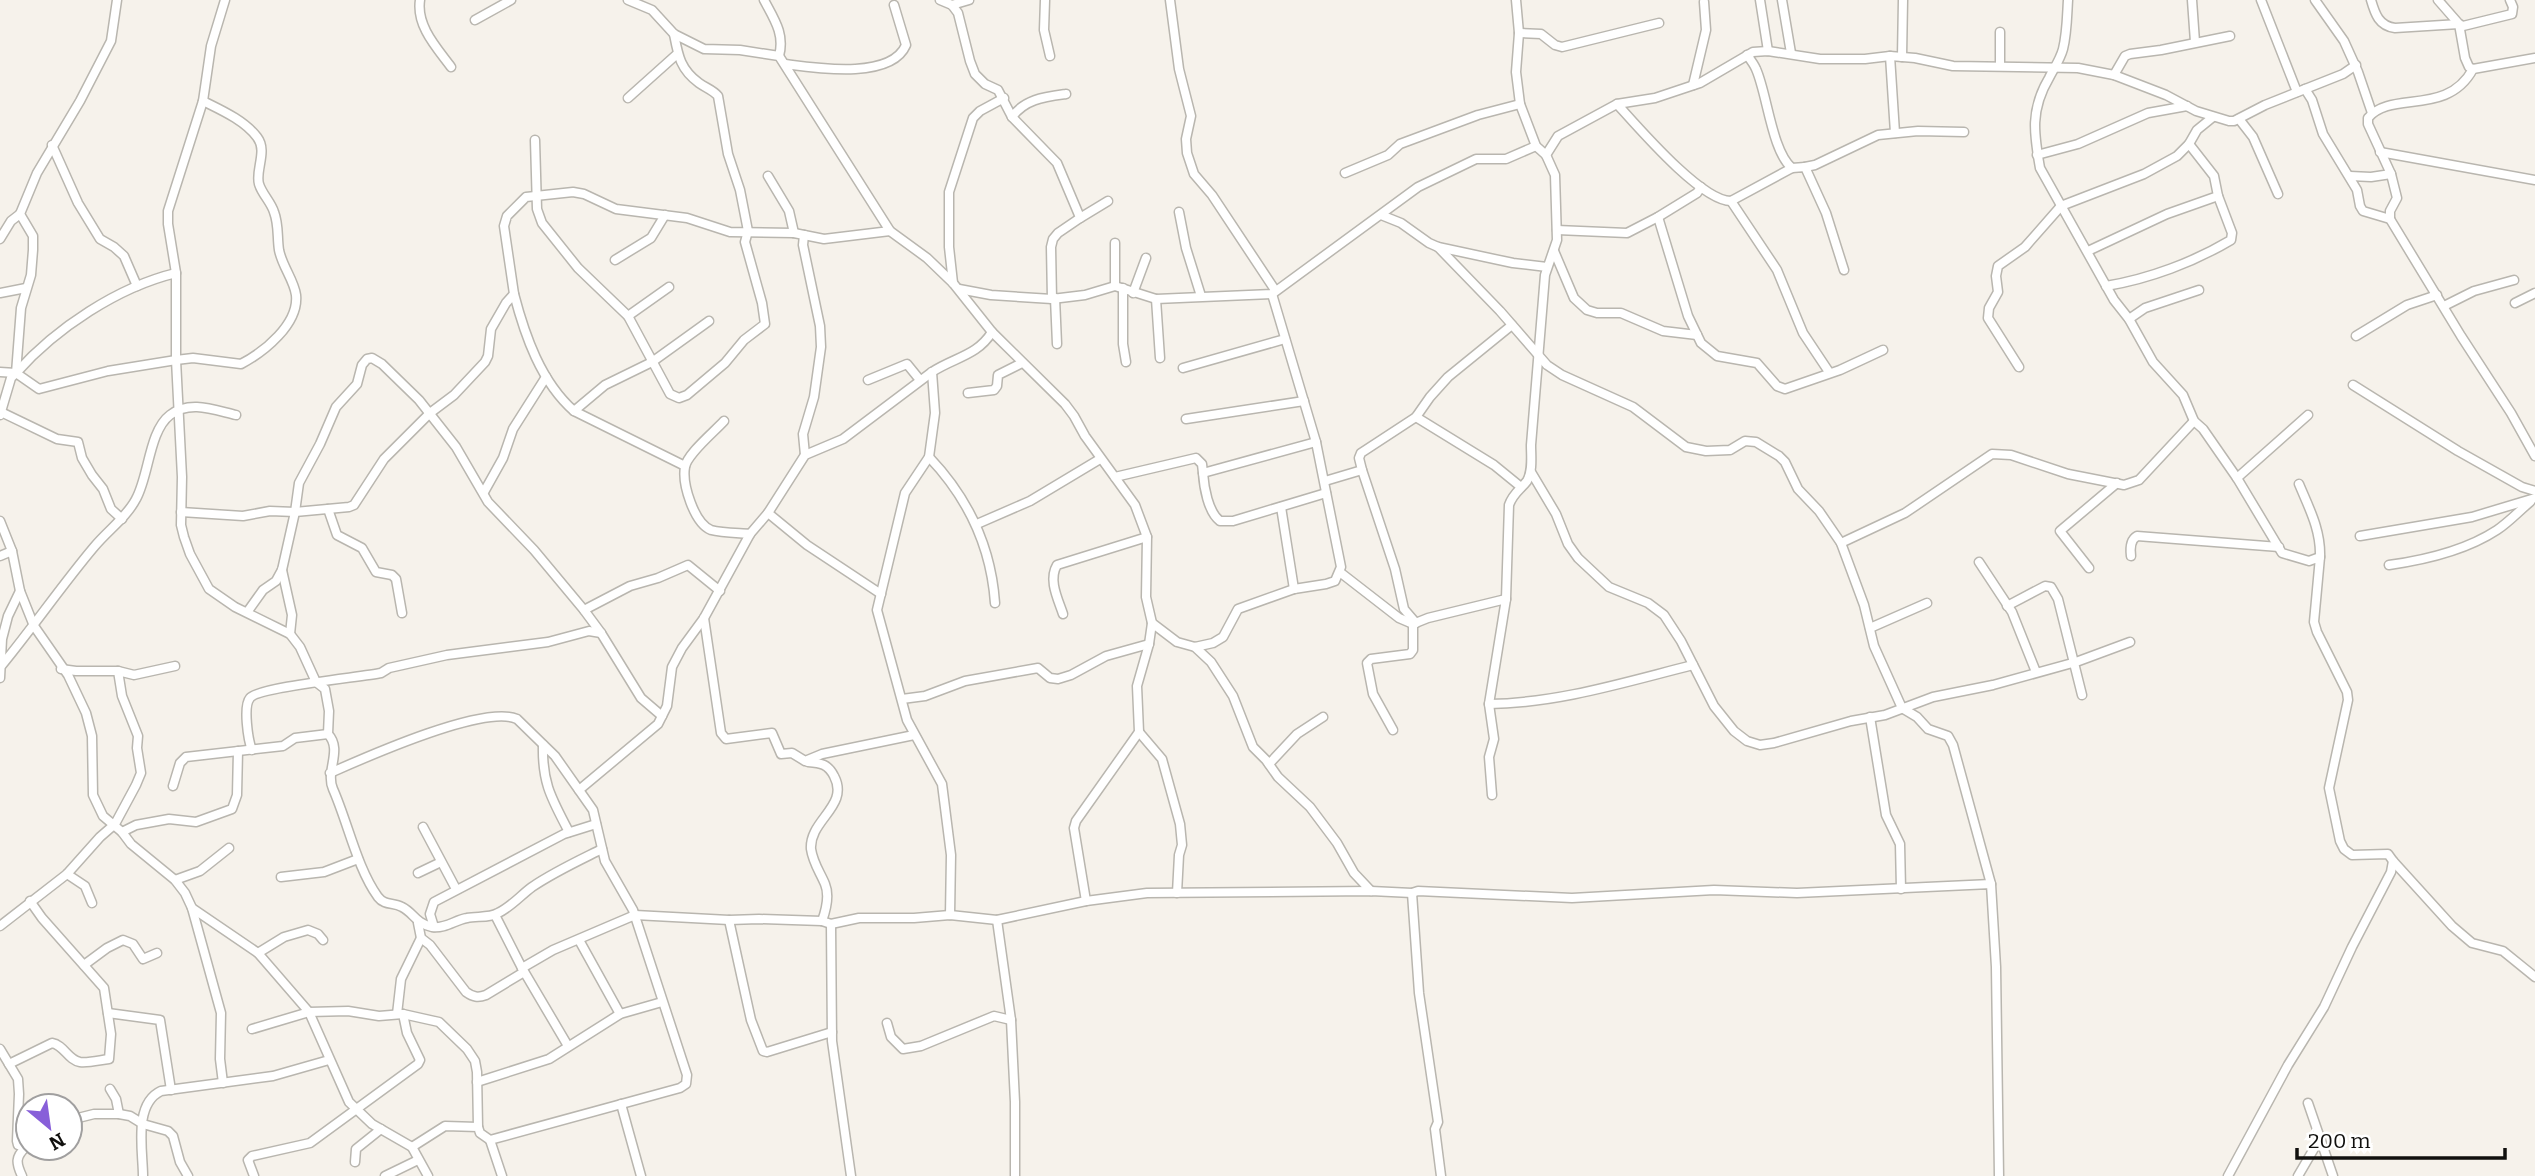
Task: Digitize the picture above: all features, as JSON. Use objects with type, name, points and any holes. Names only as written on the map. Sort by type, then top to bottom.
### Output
[{"type":"street","points":[[0,239],[11,221],[20,214],[37,173],[80,102],[111,41],[117,0]]},
{"type":"street","points":[[225,0],[211,46],[203,101],[168,211],[176,273],[181,512],[184,537],[205,585],[235,607],[290,634],[300,647],[316,681],[325,689],[328,734],[333,739],[335,750],[330,773],[332,787],[349,826],[358,859],[379,898],[386,904],[402,907],[418,922],[434,927],[443,927],[465,918],[495,915],[560,869],[602,849]]},
{"type":"street","points":[[420,0],[418,10],[424,24],[433,43],[450,67]]},
{"type":"street","points":[[475,20],[511,0]]},
{"type":"street","points":[[628,0],[652,10],[674,34],[704,49],[740,50],[779,56],[890,231],[928,258],[956,286],[992,332],[1070,410],[1100,459],[1135,505],[1147,537],[1146,597],[1152,623],[1137,686],[1139,732],[1076,821],[1074,828],[1086,901]]},
{"type":"street","points":[[764,0],[780,33],[782,47],[779,56]]},
{"type":"street","points":[[940,0],[952,5],[958,13],[975,74],[999,90],[1004,98],[1005,108],[1012,117],[1057,163],[1080,218]]},
{"type":"street","points":[[952,5],[969,0]]},
{"type":"street","points":[[1045,0],[1044,30],[1050,57]]},
{"type":"street","points":[[1170,0],[1179,69],[1191,116],[1186,146],[1194,174],[1212,195],[1273,292],[1316,442],[1341,567],[1335,581],[1294,589],[1238,609],[1223,637],[1213,643],[1195,647]]},
{"type":"street","points":[[1492,794],[1489,757],[1494,739],[1489,704],[1506,599],[1508,505],[1515,491],[1531,472],[1538,352],[1547,267],[1554,251],[1557,230],[1555,175],[1546,155],[1535,146],[1520,104],[1516,72],[1519,33],[1516,0]]},
{"type":"street","points":[[1760,0],[1768,51]]},
{"type":"street","points":[[1782,0],[1791,53]]},
{"type":"street","points":[[1902,57],[1903,0]]},
{"type":"street","points":[[2068,0],[2063,49],[2043,90],[2035,118],[2035,148],[2040,168],[2106,286],[2154,362],[2183,395],[2194,421],[2203,429],[2237,478],[2282,553],[2309,561],[2320,557]]},
{"type":"street","points":[[2192,0],[2195,42]]},
{"type":"street","points":[[2261,0],[2301,91],[2312,100],[2323,134],[2350,176],[2363,211],[2390,219]]},
{"type":"street","points":[[2315,0],[2344,41],[2356,65],[2372,113]]},
{"type":"street","points":[[2371,0],[2375,15],[2386,27],[2463,26],[2508,16],[2514,11],[2510,0]]},
{"type":"street","points":[[2438,0],[2459,24],[2465,58],[2473,69]]},
{"type":"street","points":[[1693,85],[1706,30],[1704,2]]},
{"type":"street","points":[[785,64],[837,69],[879,66],[888,62],[902,52],[906,45],[894,5]]},
{"type":"street","points":[[1519,33],[1541,34],[1562,47],[1659,23]]},
{"type":"street","points":[[2000,32],[2000,66]]},
{"type":"street","points":[[536,140],[537,209],[548,233],[578,268],[628,316],[670,394],[679,398],[700,386],[725,363],[744,340],[764,327],[762,303],[745,242],[748,232],[740,190],[728,154],[718,96],[694,78],[676,55],[674,34]]},
{"type":"street","points":[[2114,75],[2124,56],[2230,36]]},
{"type":"street","points":[[1546,155],[1558,136],[1617,104],[1655,98],[1693,85],[1713,77],[1747,55],[1768,51],[1820,60],[1890,56],[1953,66],[2057,66],[2114,75],[2213,117],[2229,121],[2343,74],[2356,65]]},
{"type":"street","points":[[628,98],[676,55]]},
{"type":"street","points":[[1747,55],[1756,68],[1773,130],[1787,164],[1792,168]]},
{"type":"street","points":[[1890,56],[1895,133]]},
{"type":"street","points":[[2535,58],[2473,69],[2460,87],[2440,97],[2372,113],[2368,118],[2368,124],[2391,174],[2398,198],[2390,211],[2390,219],[2535,456]]},
{"type":"street","points":[[1012,117],[1021,106],[1048,96],[1066,94]]},
{"type":"street","points":[[956,286],[948,247],[949,192],[974,118],[980,111],[1004,98]]},
{"type":"street","points":[[0,372],[16,373],[39,388],[46,388],[108,371],[192,358],[241,364],[253,358],[287,323],[296,304],[296,293],[279,250],[274,212],[258,179],[262,163],[257,137],[239,121],[203,101]]},
{"type":"street","points":[[1345,173],[1388,155],[1400,144],[1478,115],[1520,104]]},
{"type":"street","points":[[1617,104],[1666,157],[1702,187],[1724,201],[1731,201],[1792,168],[1815,165],[1878,135],[1964,132]]},
{"type":"street","points":[[2038,155],[2078,144],[2148,113],[2187,106]]},
{"type":"street","points":[[2019,368],[1988,318],[1989,308],[1998,292],[1998,266],[2025,247],[2061,206],[2144,174],[2177,156],[2189,144],[2197,130],[2213,117]]},
{"type":"street","points":[[2239,119],[2253,137],[2278,194]]},
{"type":"street","points":[[2106,286],[2126,282],[2186,261],[2231,240],[2232,233],[2218,196],[2214,176],[2189,144]]},
{"type":"street","points":[[52,145],[78,203],[100,239],[124,256],[137,286]]},
{"type":"street","points":[[956,286],[991,295],[1053,298],[1084,295],[1119,287],[1156,299],[1273,292],[1418,187],[1470,162],[1483,158],[1506,159],[1535,146]]},
{"type":"street","points":[[2380,152],[2535,180]]},
{"type":"street","points":[[1805,167],[1826,213],[1844,270]]},
{"type":"street","points":[[2350,176],[2391,174]]},
{"type":"street","points":[[768,176],[789,211],[794,233]]},
{"type":"street","points":[[1557,230],[1594,230],[1621,234],[1658,217],[1702,187]]},
{"type":"street","points":[[685,466],[574,411],[546,377],[514,294],[505,226],[507,216],[526,197],[537,194],[584,194],[616,209],[687,218],[730,232],[794,233],[824,239],[890,231]]},
{"type":"street","points":[[2088,251],[2167,214],[2218,196]]},
{"type":"street","points":[[1057,344],[1051,247],[1053,239],[1108,201]]},
{"type":"street","points":[[1731,201],[1777,270],[1803,333],[1829,372]]},
{"type":"street","points":[[1180,212],[1186,248],[1201,296]]},
{"type":"street","points":[[16,373],[17,340],[26,288],[31,275],[33,236],[20,214]]},
{"type":"street","points":[[615,260],[651,238],[665,215]]},
{"type":"street","points":[[1381,215],[1401,223],[1438,247],[1513,263],[1547,267]]},
{"type":"street","points":[[1658,217],[1685,309],[1705,348],[1717,356],[1756,363],[1781,389],[1840,370],[1882,350]]},
{"type":"street","points":[[804,236],[803,244],[820,326],[821,347],[814,397],[803,434],[805,455]]},
{"type":"street","points":[[1115,243],[1122,344],[1126,362]]},
{"type":"street","points":[[1438,247],[1538,352],[1547,365],[1562,375],[1633,407],[1686,447],[1706,451],[1730,450],[1745,441],[1766,446],[1785,462],[1798,489],[1819,510],[1841,543],[1864,604],[1874,646],[1902,708],[1917,717],[1928,729],[1948,736],[1953,746],[1991,884],[1996,967],[1999,1176]]},
{"type":"street","points":[[1554,251],[1574,298],[1587,310],[1597,313],[1621,313],[1663,331],[1697,335]]},
{"type":"street","points":[[1133,293],[1146,258]]},
{"type":"street","points":[[121,519],[111,509],[76,441],[57,439],[1,414],[11,378],[41,346],[62,329],[137,286],[176,273]]},
{"type":"street","points":[[2444,306],[2474,291],[2514,280]]},
{"type":"street","points":[[628,316],[669,287]]},
{"type":"street","points":[[0,293],[26,288]]},
{"type":"street","points":[[2129,320],[2145,308],[2199,290]]},
{"type":"street","points":[[2515,303],[2535,293]]},
{"type":"street","points":[[181,512],[243,516],[349,507],[358,501],[381,464],[430,413],[454,395],[485,362],[491,329],[514,294]]},
{"type":"street","points":[[2356,336],[2407,305],[2437,295]]},
{"type":"street","points":[[1156,299],[1160,358]]},
{"type":"street","points":[[574,411],[606,385],[653,362],[709,321]]},
{"type":"street","points":[[1393,730],[1373,694],[1367,663],[1371,659],[1410,654],[1413,650],[1414,624],[1404,609],[1395,569],[1359,458],[1361,453],[1416,417],[1448,377],[1511,325]]},
{"type":"street","points":[[579,790],[658,724],[667,706],[672,667],[682,648],[704,618],[750,534],[768,513],[805,455],[843,439],[947,362],[978,349],[992,332]]},
{"type":"street","points":[[1183,368],[1285,339]]},
{"type":"street","points":[[247,611],[263,590],[276,581],[282,570],[299,483],[336,407],[357,384],[362,365],[372,358],[382,364],[430,413],[456,447],[488,502],[534,550],[584,610],[641,698],[662,716]]},
{"type":"street","points":[[968,393],[994,390],[998,375],[1022,363]]},
{"type":"street","points":[[868,380],[908,364],[920,380]]},
{"type":"street","points":[[932,372],[935,412],[929,457],[905,493],[877,610],[914,735],[935,767],[942,784],[951,855],[950,915]]},
{"type":"street","points":[[484,492],[503,458],[513,429],[546,377]]},
{"type":"street","points":[[2353,385],[2458,451],[2522,487],[2535,491]]},
{"type":"street","points":[[1186,419],[1304,401]]},
{"type":"street","points":[[2,665],[95,545],[121,519],[138,496],[160,428],[166,418],[187,406],[236,415]]},
{"type":"street","points":[[2237,478],[2308,415]]},
{"type":"street","points":[[1416,417],[1494,465],[1521,487]]},
{"type":"street","points":[[724,421],[692,453],[685,466],[691,506],[705,526],[712,530],[750,534]]},
{"type":"street","points":[[1841,543],[1905,513],[1992,454],[2011,455],[2068,474],[2117,484],[2131,484],[2139,480],[2194,421]]},
{"type":"street","points":[[1203,473],[1316,442]]},
{"type":"street","points":[[929,457],[950,479],[977,524],[992,575],[995,603]]},
{"type":"street","points":[[1115,477],[1196,458],[1202,464],[1204,484],[1216,519],[1220,522],[1233,522],[1326,493]]},
{"type":"street","points":[[977,524],[1061,485],[1100,459]]},
{"type":"street","points":[[1325,481],[1362,470]]},
{"type":"street","points":[[1531,472],[1578,558],[1609,587],[1657,608],[1681,640],[1713,706],[1734,731],[1747,741],[1760,745],[1885,715],[1933,697],[1993,685],[2076,662],[2130,642]]},
{"type":"street","points":[[2089,568],[2060,531],[2117,484]]},
{"type":"street","points":[[2299,484],[2321,542],[2314,622],[2347,692],[2348,700],[2329,788],[2340,841],[2344,849],[2352,855],[2388,854],[2452,926],[2472,943],[2503,951],[2535,977]]},
{"type":"street","points":[[2360,536],[2472,517],[2535,498]]},
{"type":"street","points":[[2389,565],[2423,560],[2478,540],[2494,531],[2535,498]]},
{"type":"street","points":[[1282,507],[1294,589]]},
{"type":"street","points":[[328,509],[337,535],[362,548],[376,572],[392,575],[396,579],[402,613]]},
{"type":"street","points":[[768,513],[807,545],[881,594]]},
{"type":"street","points":[[0,521],[12,551],[20,591],[34,626],[61,669],[68,675],[91,729],[91,772],[95,803],[103,816],[115,824],[131,844],[176,880],[192,908],[221,1013],[220,1059],[223,1083]]},
{"type":"street","points":[[2131,556],[2130,549],[2137,536],[2278,547]]},
{"type":"street","points":[[1063,614],[1053,582],[1057,565],[1147,537]]},
{"type":"street","points":[[0,556],[12,551]]},
{"type":"street","points":[[1979,562],[2021,633],[2036,672]]},
{"type":"street","points":[[584,610],[630,586],[688,565],[720,591]]},
{"type":"street","points":[[282,570],[292,614],[290,634]]},
{"type":"street","points":[[1340,573],[1399,618],[1414,624],[1428,618],[1506,599]]},
{"type":"street","points":[[2007,606],[2045,586],[2051,587],[2058,598],[2076,662],[2082,695]]},
{"type":"street","points":[[0,678],[2,628],[20,591]]},
{"type":"street","points":[[1870,628],[1927,603]]},
{"type":"street","points":[[704,618],[715,697],[724,737],[734,740],[772,733],[781,754],[792,753],[805,761],[822,763],[836,778],[837,800],[816,827],[811,839],[813,859],[826,886],[832,1032],[851,1176]]},
{"type":"street","points":[[1152,623],[1177,642],[1195,647],[1211,662],[1233,696],[1253,747],[1278,777],[1310,807],[1337,843],[1354,873],[1371,891]]},
{"type":"street","points":[[252,750],[248,741],[246,708],[250,697],[261,692],[316,681],[381,673],[389,668],[447,655],[548,642],[589,631],[601,633]]},
{"type":"street","points":[[902,699],[925,696],[965,681],[1014,671],[1038,668],[1050,678],[1072,675],[1106,656],[1149,644]]},
{"type":"street","points":[[1489,704],[1560,698],[1693,665]]},
{"type":"street","points":[[61,669],[118,671],[134,675],[175,666]]},
{"type":"street","points":[[0,926],[67,874],[115,824],[141,773],[138,736],[122,696],[118,671]]},
{"type":"street","points":[[330,773],[449,726],[512,716],[555,756],[593,810],[609,869],[635,915],[685,1067],[687,1084],[589,1115],[491,1140]]},
{"type":"street","points":[[1269,764],[1297,734],[1323,717]]},
{"type":"street","points":[[1870,717],[1886,815],[1900,844],[1901,889]]},
{"type":"street","points":[[1139,732],[1162,759],[1180,824],[1182,845],[1177,892]]},
{"type":"street","points":[[173,786],[182,760],[200,755],[283,747],[296,738],[328,734]]},
{"type":"street","points":[[805,761],[822,754],[914,735]]},
{"type":"street","points":[[543,745],[542,763],[547,788],[569,832]]},
{"type":"street","points":[[122,832],[136,825],[169,819],[196,822],[232,810],[237,794],[238,751]]},
{"type":"street","points":[[434,927],[430,909],[434,902],[569,832],[596,824]]},
{"type":"street","points":[[423,827],[456,890]]},
{"type":"street","points":[[176,880],[200,871],[229,848]]},
{"type":"street","points":[[281,877],[324,872],[358,859]]},
{"type":"street","points":[[2228,1176],[2288,1065],[2324,1007],[2351,947],[2391,872],[2393,861]]},
{"type":"street","points":[[418,873],[441,862]]},
{"type":"street","points":[[67,874],[85,886],[92,904]]},
{"type":"street","points":[[421,938],[466,992],[473,996],[486,995],[553,950],[635,915],[827,923],[859,918],[950,915],[997,920],[1086,901],[1147,893],[1371,891],[1412,894],[1418,891],[1572,898],[1714,890],[1797,893],[1991,884]]},
{"type":"street","points":[[1412,894],[1419,993],[1438,1122],[1435,1129],[1441,1176]]},
{"type":"street","points":[[9,1064],[52,1044],[58,1044],[80,1062],[109,1059],[111,1034],[104,988],[30,901]]},
{"type":"street","points":[[192,908],[258,953],[309,1012],[349,1102],[372,1124],[412,1147],[428,1176]]},
{"type":"street","points":[[495,915],[523,970],[568,1046]]},
{"type":"street","points":[[729,920],[751,1020],[763,1051],[832,1032]]},
{"type":"street","points":[[997,920],[1010,1020],[1015,1102],[1015,1176]]},
{"type":"street","points":[[254,1176],[248,1160],[253,1156],[310,1143],[418,1064],[420,1060],[400,1014],[401,979],[421,938],[418,922]]},
{"type":"street","points":[[258,953],[284,937],[308,930],[318,934],[323,940]]},
{"type":"street","points":[[84,965],[107,947],[122,940],[133,944],[143,959],[157,953]]},
{"type":"street","points":[[579,940],[620,1014]]},
{"type":"street","points":[[477,1082],[549,1059],[620,1014],[662,1002]]},
{"type":"street","points":[[252,1029],[309,1012],[348,1012],[379,1016],[400,1014],[441,1024],[472,1057],[477,1082],[478,1127],[480,1133],[491,1140],[502,1176]]},
{"type":"street","points":[[108,1013],[160,1020],[171,1090]]},
{"type":"street","points":[[887,1023],[891,1037],[903,1049],[921,1046],[993,1016],[1010,1020]]},
{"type":"street","points":[[0,1049],[16,1074],[19,1092]]},
{"type":"street","points":[[144,1176],[142,1124],[151,1097],[161,1091],[273,1076],[329,1060]]},
{"type":"street","points":[[110,1089],[116,1099],[119,1114]]},
{"type":"street","points":[[2308,1102],[2333,1176]]},
{"type":"street","points":[[621,1104],[641,1176]]},
{"type":"street","points":[[84,1116],[119,1114],[168,1131],[173,1136],[180,1162],[188,1176]]},
{"type":"street","points":[[412,1147],[445,1126],[478,1127]]},
{"type":"street","points":[[355,1162],[356,1149],[381,1129]]},
{"type":"street","points":[[2298,1176],[2319,1140]]},
{"type":"street","points":[[385,1176],[418,1160]]}]
